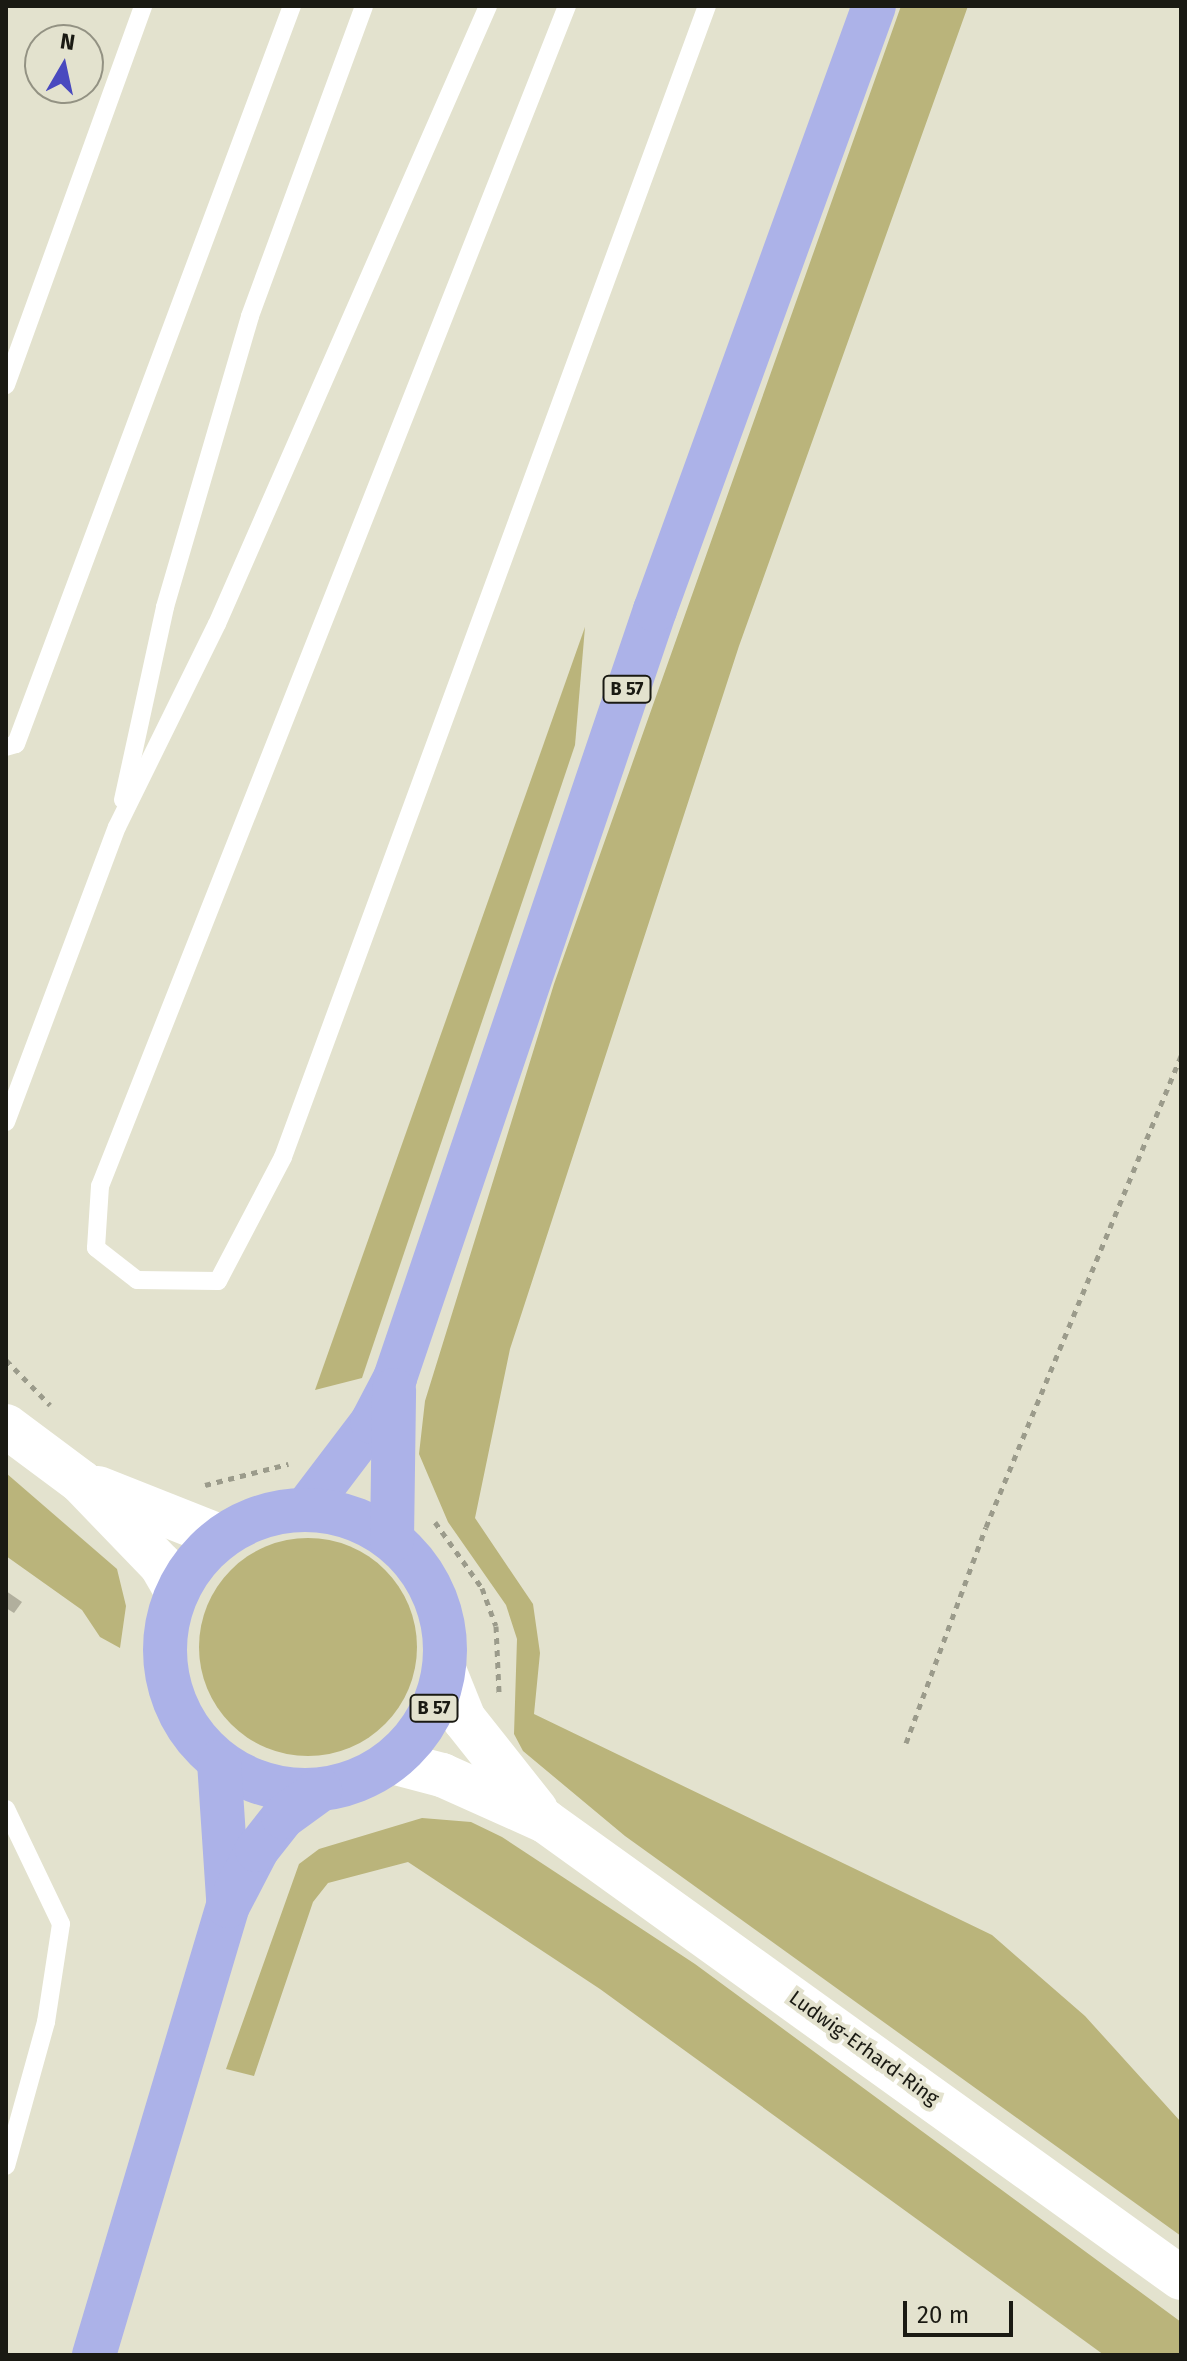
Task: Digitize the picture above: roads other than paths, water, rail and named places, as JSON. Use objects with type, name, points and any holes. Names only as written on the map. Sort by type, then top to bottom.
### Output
[{"type":"main road","name":"B 57","points":[[306,1509],[351,1450],[395,1378],[655,610],[874,6]]},
{"type":"main road","name":"B 57","points":[[392,1540],[395,1378]]},
{"type":"main road","points":[[6,1426],[81,1482],[161,1565],[176,1591]]},
{"type":"main road","points":[[81,1482],[222,1537]]},
{"type":"main road","name":"B 57","points":[[94,2355],[228,1906],[266,1839],[320,1790],[392,1762],[429,1717],[445,1672],[446,1632],[435,1593],[392,1540],[346,1515],[306,1509],[266,1514],[222,1537],[176,1591],[164,1637],[168,1684],[187,1727],[219,1762],[261,1783],[320,1790]]},
{"type":"main road","name":"Ludwig-Erhard-Ring","points":[[445,1672],[477,1737],[545,1821]]},
{"type":"main road","name":"B 57","points":[[219,1762],[228,1906]]},
{"type":"main road","name":"Ludwig-Erhard-Ring","points":[[392,1762],[442,1775],[545,1821],[1181,2278]]},
{"type":"lane","points":[[6,385],[143,6]]},
{"type":"lane","points":[[6,747],[16,744],[292,6]]},
{"type":"lane","points":[[117,827],[165,607],[250,316],[364,6]]},
{"type":"lane","points":[[6,1122],[117,827],[217,624],[488,6]]},
{"type":"lane","points":[[567,6],[100,1186],[96,1248],[137,1280],[218,1281],[283,1157],[707,6]]},
{"type":"lane","points":[[6,1809],[61,1924],[46,2022],[6,2166]]}]
